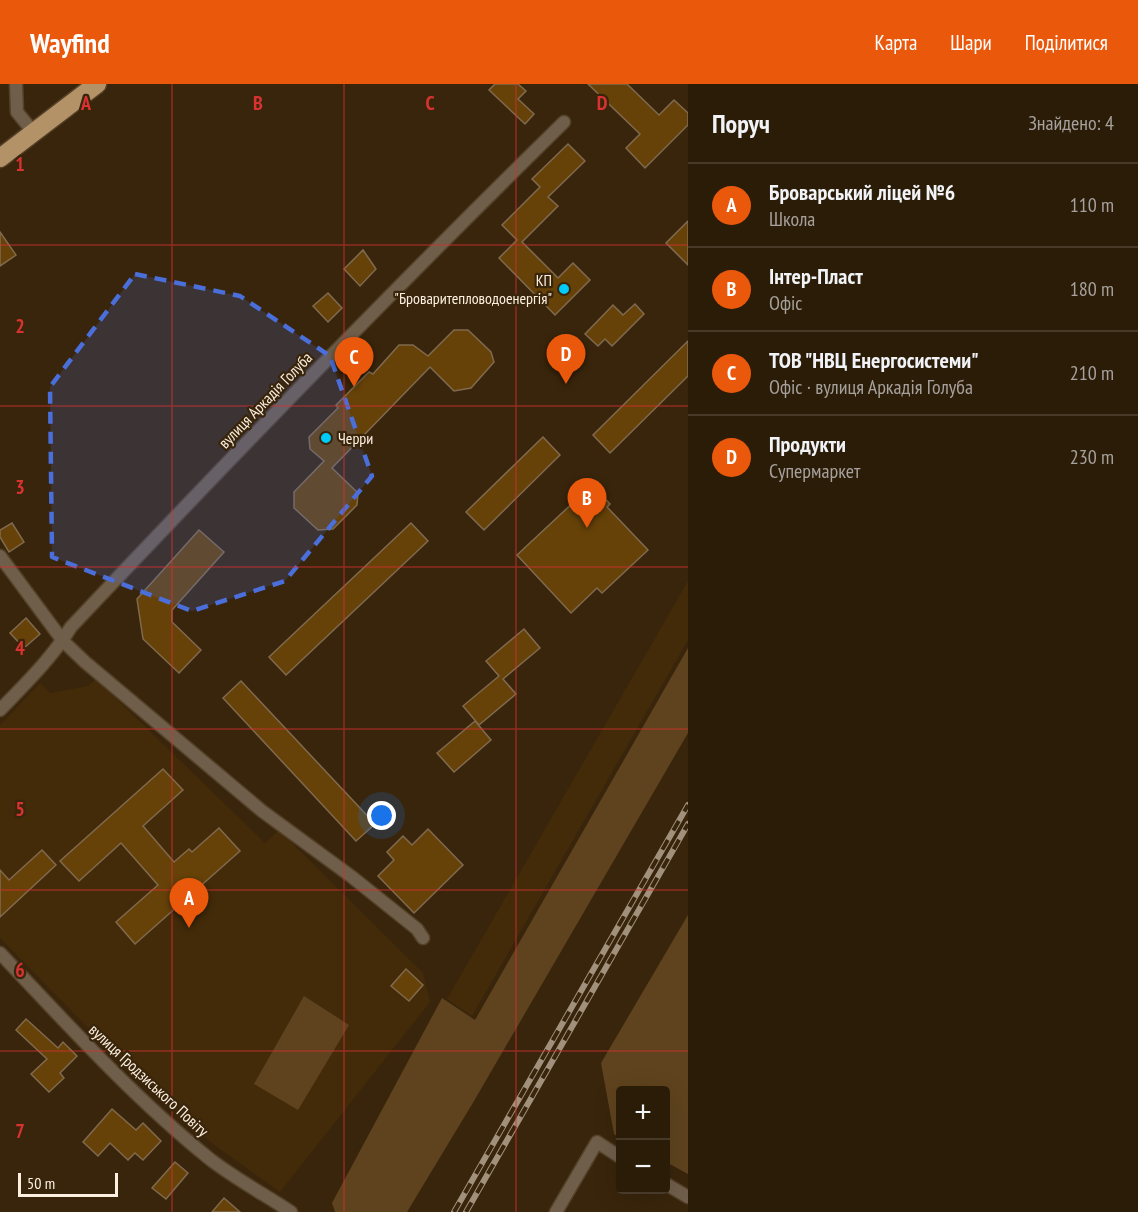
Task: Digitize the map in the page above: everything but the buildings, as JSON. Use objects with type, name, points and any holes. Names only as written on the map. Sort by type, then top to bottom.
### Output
[{"type":"main road","points":[[0,158],[97,84]]},
{"type":"street","points":[[16,84],[17,112],[34,133]]},
{"type":"street","name":"вулиця Аркадія Голуба","points":[[0,710],[63,640],[71,627],[198,492],[440,244],[564,122]]},
{"type":"street","points":[[0,555],[4,571],[63,640],[85,662],[262,811],[352,877],[417,929],[423,938]]},
{"type":"street","name":"вулиця Гродзиського Повіту","points":[[0,953],[85,1044],[157,1114],[213,1161],[291,1212]]},
{"type":"street","points":[[556,1212],[597,1142],[616,1154]]},
{"type":"street","points":[[670,1186],[688,1197]]},
{"type":"highlighted area","points":[[135,274],[240,296],[330,356],[372,476],[285,581],[192,611],[52,557],[50,387]]},
{"type":"shaded area","points":[[688,581],[688,640],[472,1016],[447,999]]},
{"type":"shaded area","points":[[688,648],[688,733],[407,1212],[335,1212],[332,1203],[442,998],[475,1020]]},
{"type":"shaded area","points":[[96,679],[265,843],[279,830],[423,973],[430,1002],[280,1192],[213,1144],[146,1087],[0,938],[0,725],[40,683],[50,693],[88,686]]},
{"type":"shaded area","points":[[688,915],[688,1174],[670,1164],[670,1086],[616,1086],[616,1135],[601,1063]]},
{"type":"shaded area","points":[[304,996],[349,1025],[298,1110],[254,1084]]},
{"type":"railway","points":[[454,1212],[688,805]]},
{"type":"railway","points":[[466,1212],[688,824]]},
{"type":"place","name":"КП \"Броваритепловодоенергія\"","points":[[564,289]]},
{"type":"place","name":"Продукти","points":[[566,384]]},
{"type":"place","name":"ТОВ \"НВЦ Енергосистеми\"","points":[[354,387]]},
{"type":"place","name":"Черри","points":[[326,438]]},
{"type":"place","name":"Інтер-Пласт","points":[[587,528]]},
{"type":"place","name":"Броварський ліцей №6","points":[[189,928]]}]
